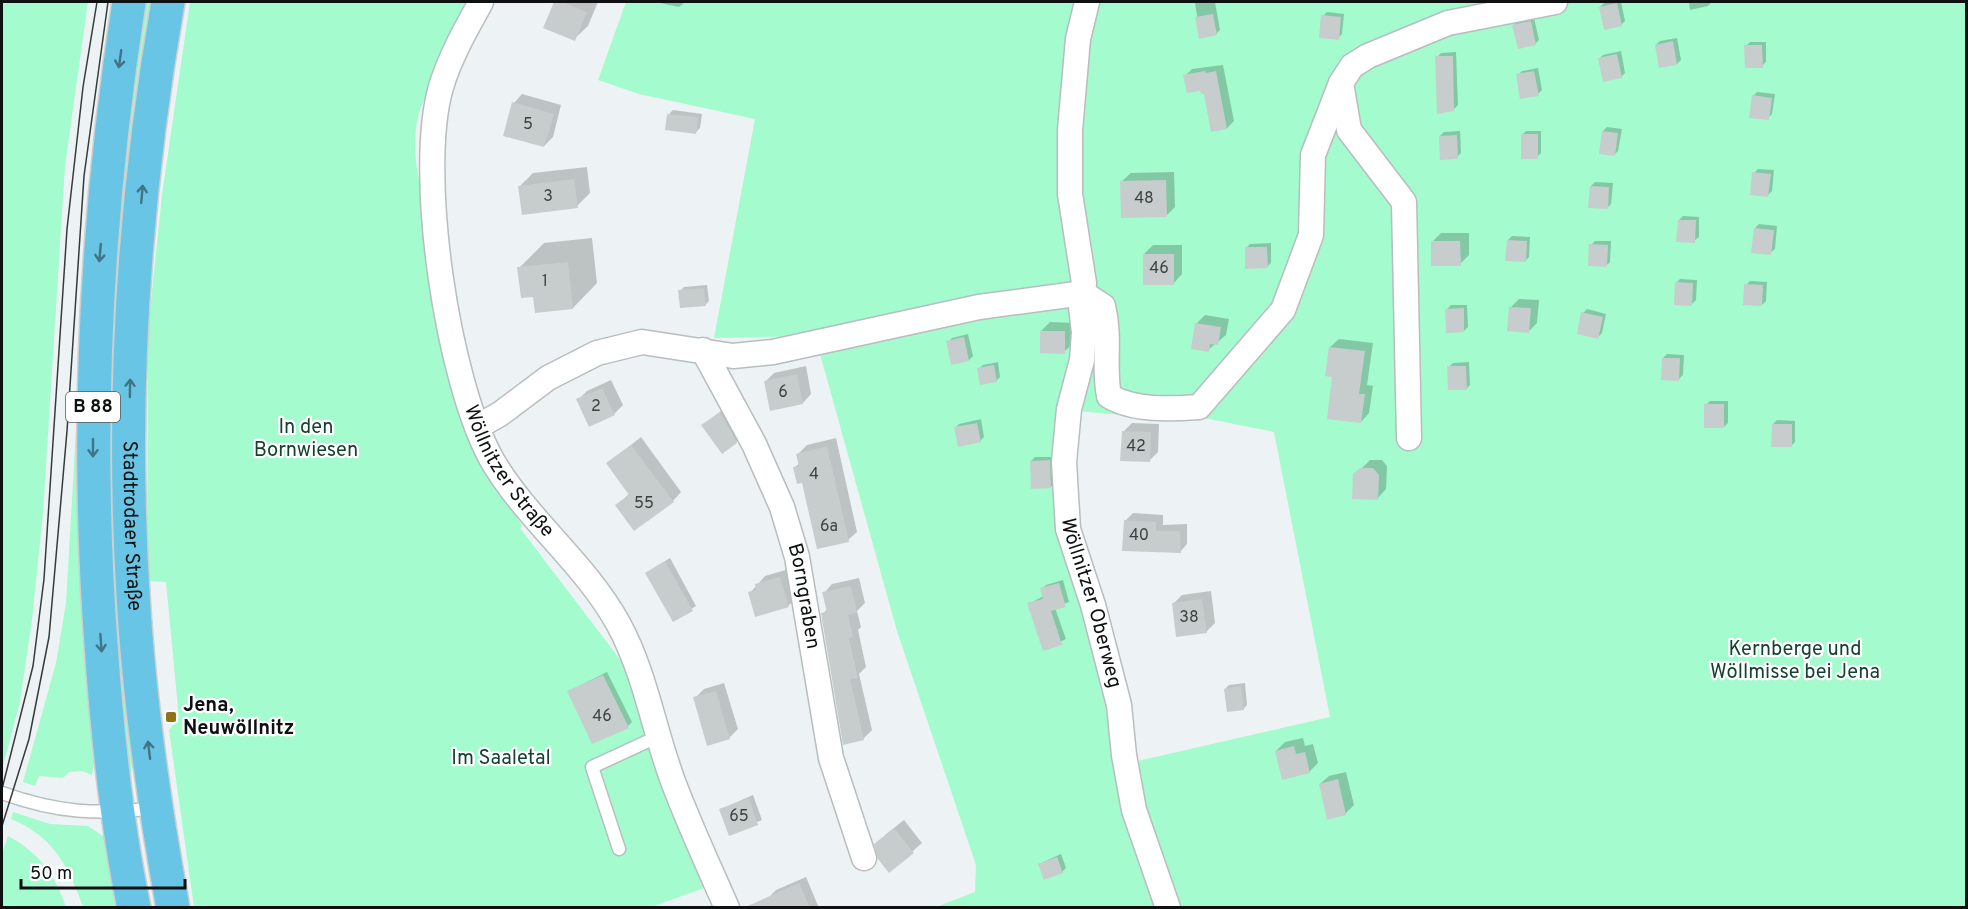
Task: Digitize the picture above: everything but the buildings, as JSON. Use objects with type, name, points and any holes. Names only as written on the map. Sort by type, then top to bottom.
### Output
[{"type":"main road","name":"Stadtrodaer Straße","points":[[129,2],[109,146],[99,262],[93,378],[96,584],[117,813],[134,908]]},
{"type":"main road","name":"Stadtrodaer Straße","points":[[168,2],[144,167],[134,284],[129,493],[133,596],[156,808],[173,908]]},
{"type":"street","name":"Wöllnitzer Straße","points":[[481,2],[458,45],[441,87],[432,148],[432,200],[440,268],[456,352],[477,427],[493,461],[527,508],[605,602],[637,665],[674,783],[727,908]]},
{"type":"street","name":"Wöllnitzer Oberweg","points":[[1087,2],[1078,39],[1070,130],[1070,194],[1083,264],[1083,293],[1082,360],[1069,409],[1064,462],[1068,529],[1093,605],[1119,705],[1124,755],[1134,810],[1168,908]]},
{"type":"street","points":[[477,427],[500,414],[548,378],[597,353],[642,342],[733,356],[774,352],[979,307],[1083,293],[1103,306],[1108,326],[1106,381],[1109,396],[1119,402],[1170,409],[1199,406],[1283,310],[1311,235],[1313,155],[1341,82],[1352,66],[1368,56],[1448,23],[1555,2]]},
{"type":"street","points":[[1341,82],[1349,130],[1404,202],[1409,438]]},
{"type":"street","name":"Borngraben","points":[[703,350],[754,444],[782,507],[797,557],[831,758],[864,858]]},
{"type":"lane","points":[[620,849],[592,767],[659,736]]},
{"type":"lane","points":[[2,793],[35,805],[58,809],[117,813],[156,808]]},
{"type":"green space","points":[[2,2],[88,2],[65,166],[43,513],[32,620],[20,702],[2,770]]},
{"type":"green space","points":[[146,2],[158,2],[131,781],[127,779],[109,586],[111,288],[130,96]]},
{"type":"green space","points":[[190,2],[472,2],[451,44],[433,255],[505,495],[522,526],[520,528],[625,666],[704,888],[649,908],[194,907],[169,730],[179,718],[166,582],[147,581],[148,330],[162,195]],"holes":[[[426,96],[419,157],[420,184],[415,139],[418,116]]]},
{"type":"green space","name":"Kernberge und Wöllmisse bei Jena","points":[[626,2],[1966,2],[1966,907],[936,907],[975,892],[976,865],[897,631],[815,336],[714,338],[755,119],[639,94],[598,80]],"holes":[[[1065,410],[1170,419],[1194,416],[1274,432],[1330,717],[1116,766],[1112,702],[1058,450]]]},
{"type":"green space","points":[[81,344],[95,756],[92,775],[82,771],[69,772],[63,778],[39,776],[35,786],[23,782],[56,663],[66,603]]},
{"type":"green space","points":[[13,812],[50,824],[88,826],[106,838],[120,907],[83,907],[72,879],[57,854],[38,834],[11,819]]},
{"type":"green space","points":[[8,836],[37,857],[57,884],[66,907],[2,907],[2,854]]},
{"type":"tram line","points":[[2,789],[33,666],[44,579],[67,229],[83,87],[97,2]]},
{"type":"tram line","points":[[2,826],[29,739],[49,637],[67,431],[84,176],[108,2]]},
{"type":"place","name":"Jena, Neuwöllnitz","points":[[171,717]]},
{"type":"park label","name":"In den Bornwiesen","points":[[306,440]]},
{"type":"park label","name":"Im Saaletal","points":[[501,759]]}]
